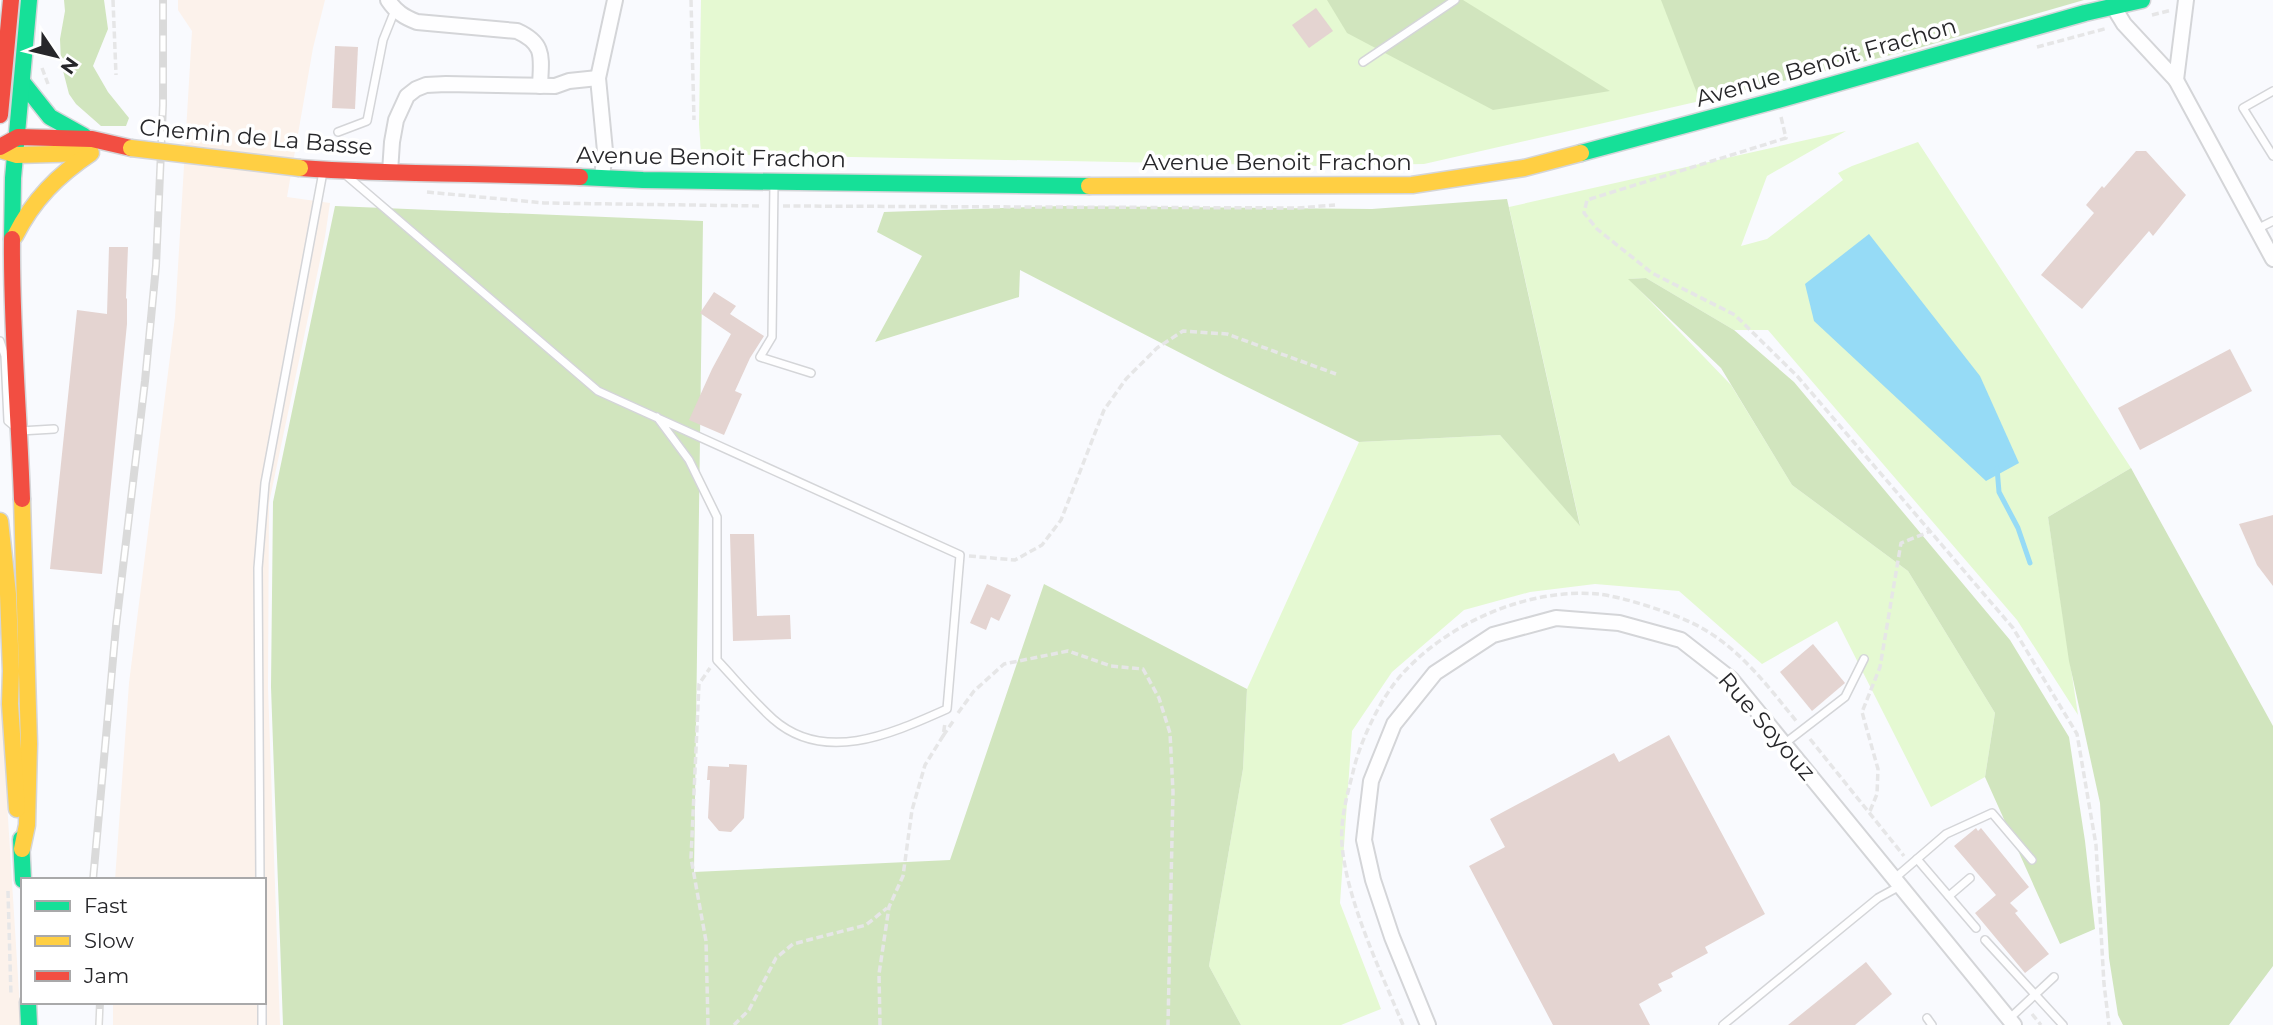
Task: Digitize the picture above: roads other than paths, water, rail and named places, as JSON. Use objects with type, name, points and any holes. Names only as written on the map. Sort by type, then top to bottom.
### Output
[{"type":"main road","points":[[0,115],[11,0]]},
{"type":"main road","points":[[22,849],[27,825],[29,744],[12,244],[13,178],[29,0]]},
{"type":"main road","name":"Avenue Benoit Frachon","points":[[390,172],[643,180],[1037,186],[1412,185],[1524,168],[2141,0]]},
{"type":"main road","points":[[12,244],[26,213],[43,191],[91,146],[50,117],[23,83]]},
{"type":"main road","name":"Chemin de La Basse","points":[[0,148],[18,137],[300,168],[390,172]]},
{"type":"main road","name":"Chemin de La Basse","points":[[0,148],[16,155],[91,146]]},
{"type":"main road","points":[[0,521],[9,615],[14,782],[23,878]]},
{"type":"main road","points":[[28,1004],[30,1025]]},
{"type":"street","points":[[602,177],[605,151],[598,78],[615,0]]},
{"type":"street","points":[[2176,80],[2186,3]]},
{"type":"street","points":[[391,5],[403,17],[417,22],[517,31],[529,37],[537,44],[541,55],[540,86]]},
{"type":"street","points":[[2113,6],[2124,24],[2176,80],[2273,259]]},
{"type":"street","points":[[390,172],[396,120],[407,96],[416,89],[426,85],[446,84],[555,86],[598,78]]},
{"type":"street","name":"Rue Soyouz","points":[[1428,1025],[1392,937],[1373,880],[1364,841],[1371,782],[1394,724],[1435,673],[1493,635],[1556,618],[1619,623],[1681,640],[1731,679],[2011,1022]]},
{"type":"lane","points":[[1439,10],[1440,0]]},
{"type":"lane","points":[[1363,62],[1455,0]]},
{"type":"lane","points":[[338,132],[366,121],[391,5]]},
{"type":"lane","points":[[2273,92],[2243,108],[2273,156]]},
{"type":"lane","points":[[260,878],[258,568],[265,483],[323,170]]},
{"type":"lane","points":[[342,171],[598,391],[657,417],[960,555],[947,709],[874,738],[843,744],[805,739],[775,721],[717,659],[717,517],[690,460],[657,417]]},
{"type":"lane","points":[[774,182],[772,337],[760,357],[811,373]]},
{"type":"lane","points":[[2257,229],[2273,221]]},
{"type":"lane","points":[[0,341],[5,356],[8,421],[20,430],[54,429]]},
{"type":"lane","points":[[2,563],[23,563]]},
{"type":"lane","points":[[1784,744],[1845,697],[1864,659]]},
{"type":"lane","points":[[1723,1025],[1898,882],[1914,861],[1946,834],[1992,813],[2032,860]]},
{"type":"lane","points":[[1914,861],[1976,928]]},
{"type":"lane","points":[[1949,896],[1970,878]]},
{"type":"lane","points":[[1985,940],[2063,1025]]},
{"type":"lane","points":[[2011,1022],[2054,977]]},
{"type":"lane","points":[[262,1004],[262,1025]]},
{"type":"water","points":[[1869,234],[1980,376],[2019,463],[1986,481],[1814,321],[1805,284]]},
{"type":"waterway","points":[[1997,468],[1999,492],[2018,528],[2030,563]]},
{"type":"railway","points":[[93,878],[116,626],[156,266],[163,105],[163,0]]},
{"type":"railway","points":[[99,1025],[100,1004]]}]
